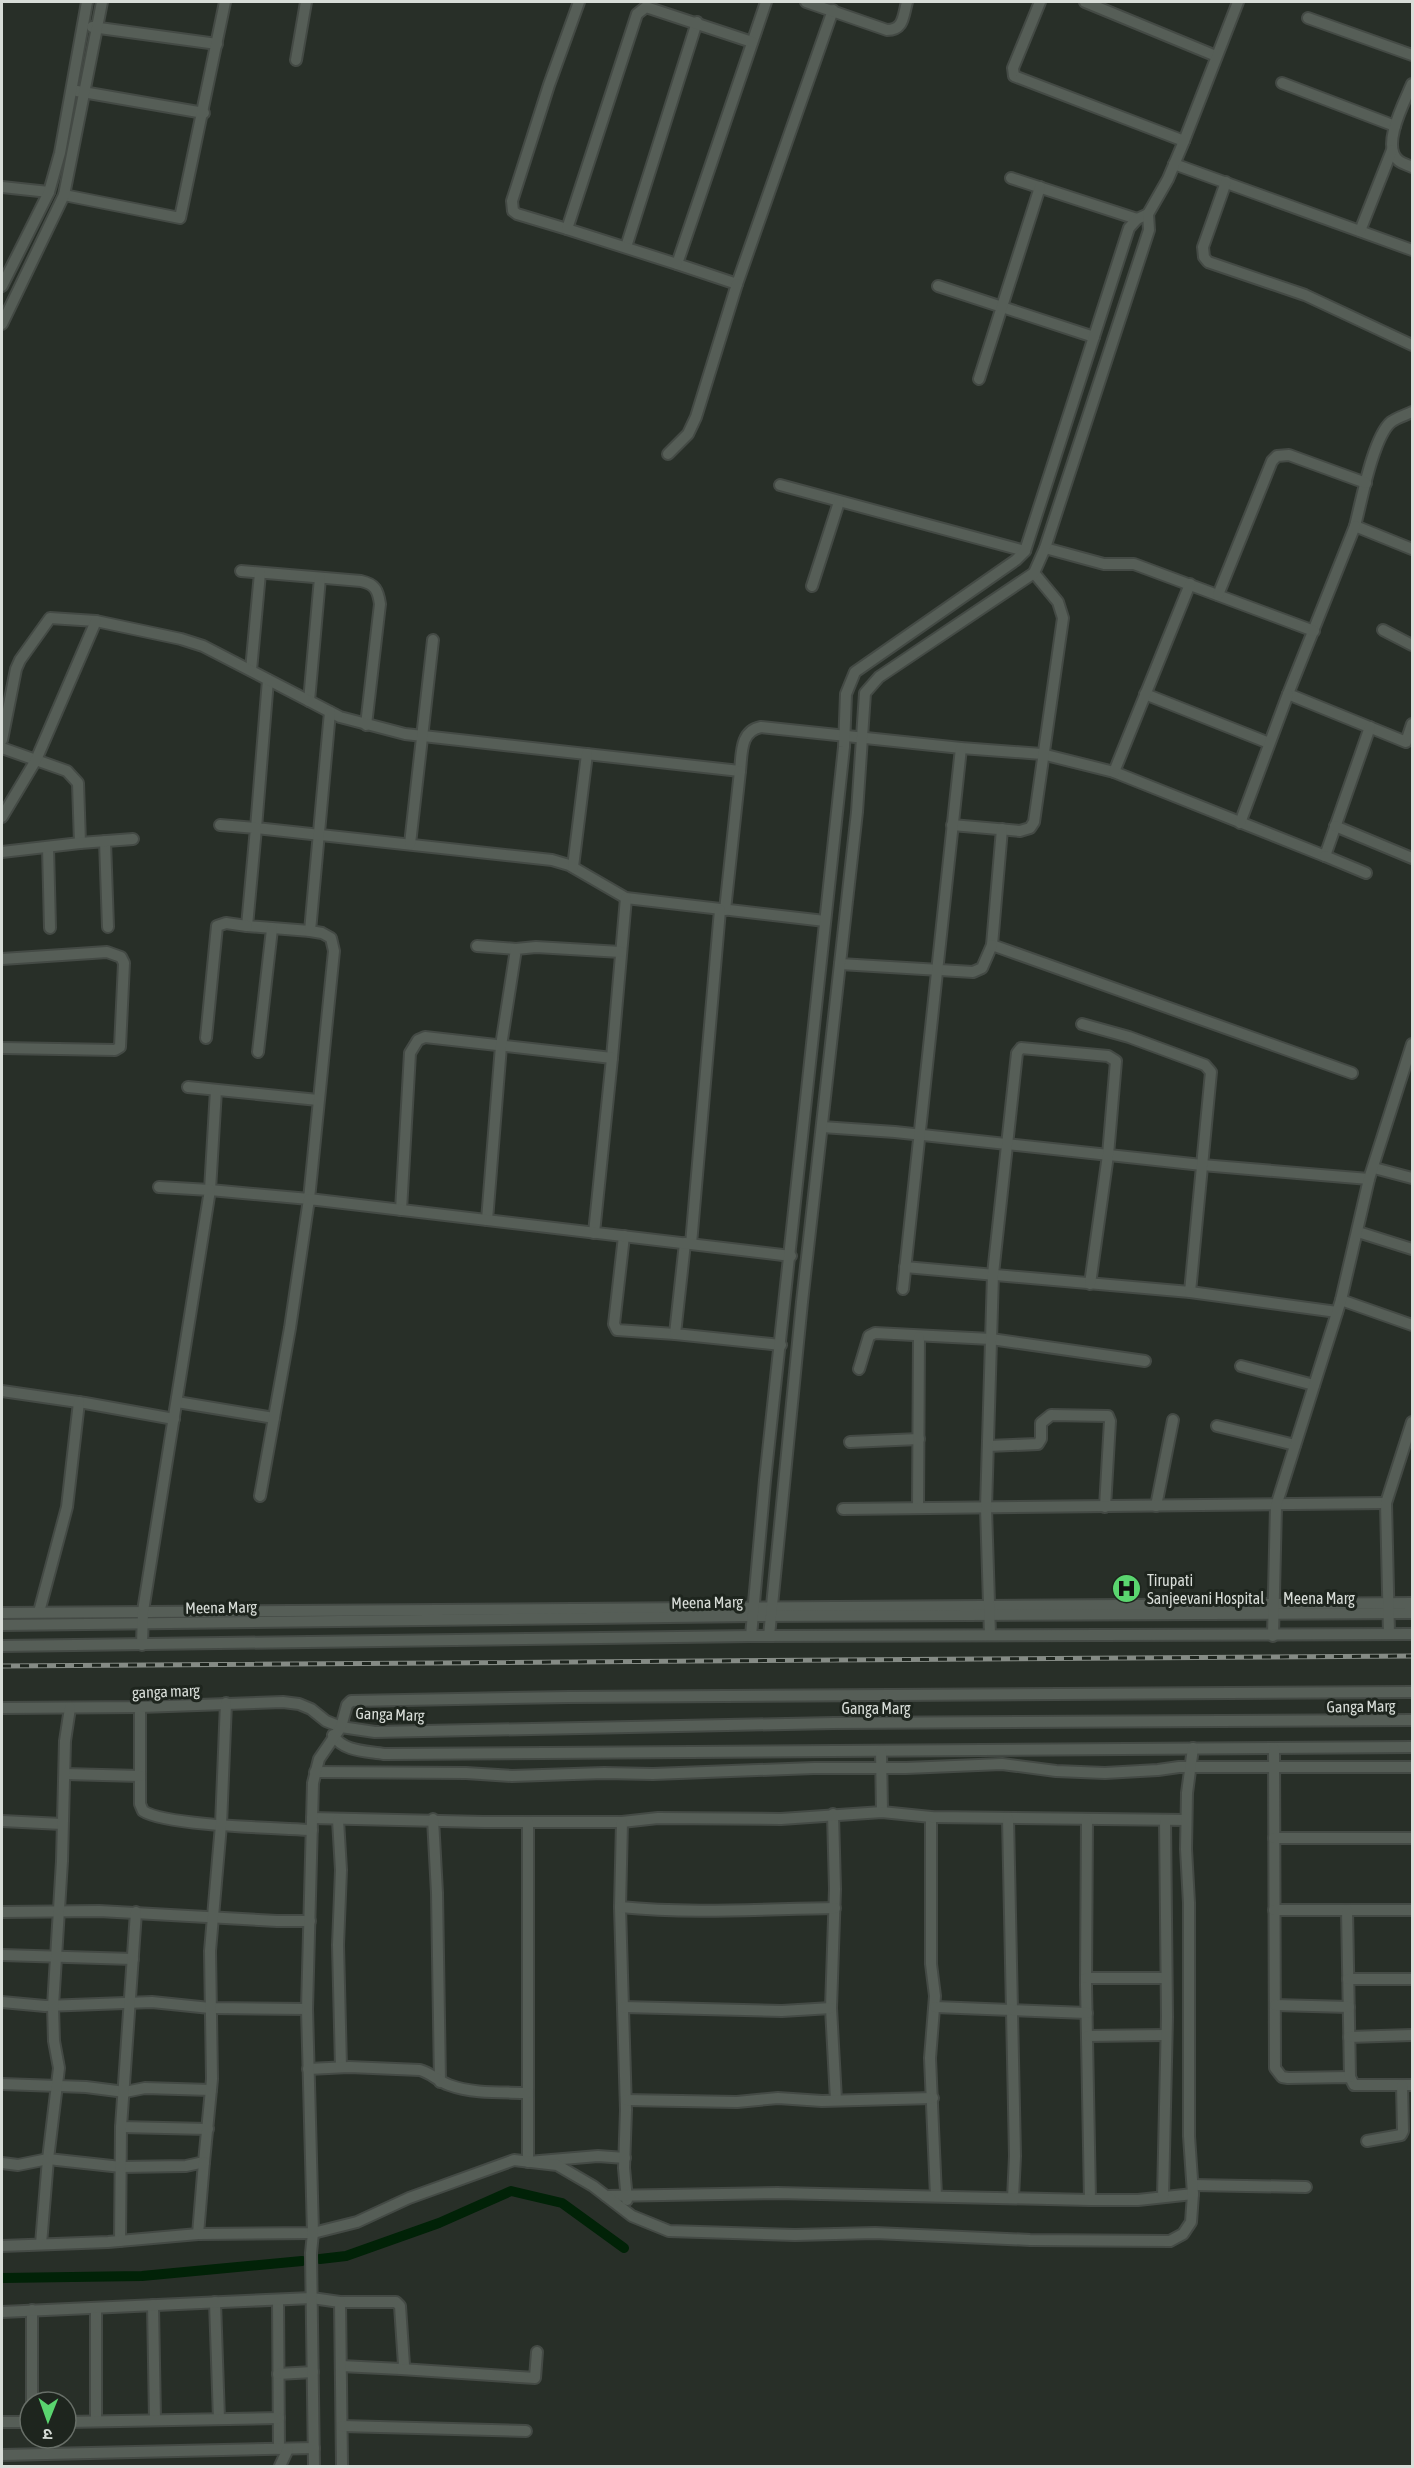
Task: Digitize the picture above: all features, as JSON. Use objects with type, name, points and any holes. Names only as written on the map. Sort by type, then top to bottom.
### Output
[{"type":"street","points":[[2,286],[50,192],[60,153],[87,2]]},
{"type":"street","points":[[2,321],[64,195],[102,2]]},
{"type":"street","points":[[64,195],[180,218],[204,113],[225,2]]},
{"type":"street","points":[[296,60],[306,2]]},
{"type":"street","points":[[579,2],[549,85],[512,201],[513,211],[737,284]]},
{"type":"street","points":[[677,264],[766,2]]},
{"type":"street","points":[[806,2],[886,30],[895,30],[900,26],[908,2]]},
{"type":"street","points":[[1038,2],[1013,68],[1014,76],[1185,141]]},
{"type":"street","points":[[1085,2],[1216,56]]},
{"type":"street","points":[[769,1636],[857,812],[865,693],[879,677],[1034,573],[1045,548],[1149,230],[1148,214],[1185,141],[1238,2]]},
{"type":"street","points":[[567,229],[637,14],[646,7],[752,42]]},
{"type":"street","points":[[668,454],[688,434],[696,417],[737,284],[833,10]]},
{"type":"street","points":[[1308,18],[1413,56]]},
{"type":"street","points":[[626,247],[697,22]]},
{"type":"street","points":[[83,26],[217,44]]},
{"type":"street","points":[[1282,83],[1395,126]]},
{"type":"street","points":[[1360,231],[1392,150],[1395,126],[1413,84]]},
{"type":"street","points":[[72,90],[204,113]]},
{"type":"street","points":[[1392,150],[1398,160],[1413,167]]},
{"type":"street","points":[[1174,164],[1413,250]]},
{"type":"street","points":[[1011,178],[1137,219]]},
{"type":"street","points":[[1226,182],[1202,252],[1208,262],[1305,295],[1413,345]]},
{"type":"street","points":[[2,187],[50,192]]},
{"type":"street","points":[[979,379],[1040,187]]},
{"type":"street","points":[[751,1636],[845,736],[846,694],[855,672],[1016,560],[1025,551],[1129,228],[1137,219],[1148,214]]},
{"type":"street","points":[[938,286],[1094,337]]},
{"type":"street","points":[[1240,823],[1354,526],[1374,452],[1390,423],[1413,412]]},
{"type":"street","points":[[1218,595],[1276,456],[1289,455],[1366,483]]},
{"type":"street","points":[[780,485],[1025,551]]},
{"type":"street","points":[[812,586],[839,502]]},
{"type":"street","points":[[1354,526],[1413,549]]},
{"type":"street","points":[[1045,548],[1104,564],[1134,564],[1314,631]]},
{"type":"street","points":[[241,571],[369,583],[379,594],[380,604],[366,725]]},
{"type":"street","points":[[251,670],[260,573]]},
{"type":"street","points":[[952,825],[1020,831],[1030,828],[1034,822],[1063,618],[1058,602],[1034,573]]},
{"type":"street","points":[[309,701],[320,578]]},
{"type":"street","points":[[1114,772],[1190,584]]},
{"type":"street","points":[[2,739],[16,669],[50,618],[96,621],[181,639],[203,646],[330,712],[366,725],[422,736],[740,771]]},
{"type":"street","points":[[2,817],[36,760],[96,621]]},
{"type":"street","points":[[1383,630],[1413,645]]},
{"type":"street","points":[[410,844],[433,640]]},
{"type":"street","points":[[248,926],[267,680]]},
{"type":"street","points":[[1145,694],[1269,743]]},
{"type":"street","points":[[1288,694],[1409,743],[1413,724]]},
{"type":"street","points":[[310,931],[321,834],[330,712]]},
{"type":"street","points":[[675,1334],[688,1244],[740,771],[744,743],[749,732],[761,727],[1042,754],[1114,772],[1366,873]]},
{"type":"street","points":[[1325,856],[1370,727]]},
{"type":"street","points":[[2,748],[67,771],[78,783],[80,843]]},
{"type":"street","points":[[903,1289],[961,748]]},
{"type":"street","points":[[573,867],[587,754]]},
{"type":"street","points":[[220,825],[552,860],[573,867],[626,898],[825,921]]},
{"type":"street","points":[[1335,826],[1413,858]]},
{"type":"street","points":[[840,964],[936,972],[976,971],[982,968],[992,945],[1002,829]]},
{"type":"street","points":[[2,852],[80,843],[133,840]]},
{"type":"street","points":[[105,841],[108,927]]},
{"type":"street","points":[[48,847],[50,928]]},
{"type":"street","points":[[594,1233],[626,898]]},
{"type":"street","points":[[206,1038],[217,926],[226,923],[310,931],[331,938],[334,947],[309,1199],[260,1496]]},
{"type":"street","points":[[258,1052],[272,929]]},
{"type":"street","points":[[992,945],[1352,1073]]},
{"type":"street","points":[[477,946],[621,952]]},
{"type":"street","points":[[487,1220],[501,1046],[516,949]]},
{"type":"street","points":[[2,959],[107,952],[121,957],[124,963],[120,1047],[115,1050],[2,1048]]},
{"type":"street","points":[[1082,1024],[1128,1037],[1205,1065],[1211,1072],[1190,1292]]},
{"type":"street","points":[[401,1210],[410,1053],[417,1040],[425,1037],[612,1058]]},
{"type":"street","points":[[1273,1636],[1276,1506],[1341,1300],[1372,1173],[1413,1044]]},
{"type":"street","points":[[990,1635],[986,1508],[993,1274],[1018,1050],[1026,1047],[1108,1056],[1116,1061],[1108,1155],[1090,1284]]},
{"type":"street","points":[[188,1087],[318,1100]]},
{"type":"street","points":[[142,1645],[143,1611],[210,1190],[216,1090]]},
{"type":"street","points":[[822,1127],[1202,1165],[1372,1173],[1413,1178]]},
{"type":"street","points":[[159,1187],[309,1199],[791,1256]]},
{"type":"street","points":[[1358,1232],[1413,1249]]},
{"type":"street","points":[[624,1236],[614,1324],[616,1330],[781,1345]]},
{"type":"street","points":[[905,1267],[1190,1292],[1337,1312]]},
{"type":"street","points":[[1341,1300],[1413,1325]]},
{"type":"street","points":[[859,1369],[869,1336],[875,1333],[991,1339],[1145,1361]]},
{"type":"street","points":[[918,1508],[919,1337]]},
{"type":"street","points":[[1241,1366],[1314,1385]]},
{"type":"street","points":[[2,1391],[174,1419]]},
{"type":"street","points":[[39,1612],[67,1507],[79,1402]]},
{"type":"street","points":[[177,1402],[274,1418]]},
{"type":"street","points":[[988,1446],[1038,1444],[1041,1439],[1041,1423],[1051,1414],[1108,1416],[1110,1421],[1106,1507]]},
{"type":"street","points":[[1156,1506],[1173,1420]]},
{"type":"street","points":[[1389,1634],[1386,1503],[1413,1422]]},
{"type":"street","points":[[1217,1426],[1295,1445]]},
{"type":"street","points":[[850,1442],[919,1439]]},
{"type":"street","points":[[843,1509],[1386,1503]]},
{"type":"street","points":[[2,1612],[1273,1609],[1388,1608],[1413,1603]]},
{"type":"street","points":[[1388,1608],[1413,1613]]},
{"type":"street","name":"Meena Marg","points":[[2,1625],[752,1612]]},
{"type":"street","points":[[2,1646],[751,1636],[1413,1634]]},
{"type":"street","points":[[314,2466],[311,2253],[313,2233],[307,2009],[312,1818],[315,1772],[319,1759],[335,1739],[347,1705],[351,1701],[1413,1692]]},
{"type":"street","name":"ganga marg","points":[[2,1708],[140,1707],[284,1702],[299,1704],[311,1709],[326,1721]]},
{"type":"street","points":[[198,2234],[211,2090],[210,1951],[221,1825],[226,1703]]},
{"type":"street","points":[[140,1707],[140,1804],[147,1814],[221,1825],[312,1830]]},
{"type":"street","points":[[41,2244],[59,2068],[54,2040],[53,2006],[57,1911],[62,1861],[65,1741],[70,1708]]},
{"type":"street","name":"Ganga Marg","points":[[326,1721],[341,1727],[375,1732],[834,1723],[1413,1720]]},
{"type":"street","points":[[326,1721],[335,1739],[354,1750],[384,1754],[1413,1747]]},
{"type":"street","points":[[2,2246],[120,2241],[198,2234],[313,2233],[357,2222],[472,2174],[514,2160],[557,2166],[628,2212],[669,2231],[795,2235],[875,2233],[1018,2239],[1170,2241],[1183,2234],[1191,2222],[1193,2190],[1189,2136],[1189,1903],[1186,1820],[1193,1748]]},
{"type":"street","points":[[1275,1748],[1275,2068],[1278,2073],[1288,2078],[1350,2077]]},
{"type":"street","points":[[880,1751],[882,1812]]},
{"type":"street","points":[[315,1772],[466,1773],[513,1776],[813,1768],[881,1769],[1002,1764],[1056,1771],[1105,1773],[1179,1767],[1413,1767]]},
{"type":"street","points":[[65,1774],[140,1776]]},
{"type":"street","points":[[312,1818],[622,1822],[658,1818],[781,1819],[882,1812],[931,1817],[1186,1820]]},
{"type":"street","points":[[833,1814],[834,1908],[831,2008],[837,2100]]},
{"type":"street","points":[[931,1817],[931,1964],[935,1996],[930,2058],[936,2196]]},
{"type":"street","points":[[1008,1818],[1015,2156],[1013,2198]]},
{"type":"street","points":[[433,1819],[437,1893],[440,2082]]},
{"type":"street","points":[[338,1820],[341,1870],[338,1946],[341,2067]]},
{"type":"street","points":[[1087,1820],[1086,1978],[1090,2200]]},
{"type":"street","points":[[1163,2197],[1166,2035],[1164,1820]]},
{"type":"street","points":[[2,1821],[62,1824]]},
{"type":"street","points":[[528,1822],[528,2162]]},
{"type":"street","points":[[622,1822],[620,1907],[628,2212]]},
{"type":"street","points":[[1274,1838],[1413,1838]]},
{"type":"street","points":[[620,1907],[707,1912],[834,1908]]},
{"type":"street","points":[[1274,1910],[1413,1910]]},
{"type":"street","points":[[1347,1910],[1350,2077],[1354,2085],[1407,2085],[1401,2135],[1367,2141]]},
{"type":"street","points":[[2,1912],[136,1912],[310,1921]]},
{"type":"street","points":[[120,2241],[121,2127],[136,1912]]},
{"type":"street","points":[[2,1955],[133,1959]]},
{"type":"street","points":[[1086,1978],[1166,1978]]},
{"type":"street","points":[[1348,1979],[1413,1979]]},
{"type":"street","points":[[2,2002],[53,2006],[152,2002],[210,2007],[307,2009]]},
{"type":"street","points":[[1275,2005],[1349,2007]]},
{"type":"street","points":[[623,2007],[782,2011],[831,2008]]},
{"type":"street","points":[[934,2007],[1087,2013]]},
{"type":"street","points":[[1088,2036],[1166,2035]]},
{"type":"street","points":[[1349,2037],[1413,2035]]},
{"type":"street","points":[[308,2069],[341,2067],[420,2070],[429,2073],[440,2082],[465,2090],[528,2093]]},
{"type":"street","points":[[2,2084],[57,2088],[86,2087],[125,2092],[145,2088],[211,2090]]},
{"type":"street","points":[[626,2100],[736,2102],[778,2098],[837,2100],[933,2098]]},
{"type":"street","points":[[121,2127],[208,2129]]},
{"type":"street","points":[[528,2162],[598,2156],[625,2158]]},
{"type":"street","points":[[2,2163],[18,2165],[48,2159],[121,2167],[186,2166],[204,2162]]},
{"type":"street","points":[[606,2196],[777,2193],[1090,2200],[1163,2197],[1193,2190],[1306,2187]]},
{"type":"street","points":[[2,2312],[312,2298],[340,2302],[396,2302],[400,2306],[401,2314],[404,2365],[401,2368]]},
{"type":"street","points":[[278,2300],[279,2418],[283,2449],[280,2466]]},
{"type":"street","points":[[214,2302],[219,2419]]},
{"type":"street","points":[[340,2302],[342,2466]]},
{"type":"street","points":[[153,2305],[155,2420]]},
{"type":"street","points":[[96,2308],[96,2421]]},
{"type":"street","points":[[32,2310],[32,2390]]},
{"type":"street","points":[[341,2366],[535,2378],[537,2352]]},
{"type":"street","points":[[278,2374],[313,2372]]},
{"type":"street","points":[[78,2421],[279,2418]]},
{"type":"street","points":[[2,2422],[18,2422]]},
{"type":"street","points":[[342,2426],[526,2431]]},
{"type":"street","points":[[2,2455],[314,2448]]},
{"type":"waterway","points":[[320,2259],[346,2256],[439,2223],[511,2191],[562,2203],[624,2248]]},
{"type":"waterway","points":[[2,2278],[142,2276],[302,2261]]},
{"type":"railway","points":[[2,1666],[1412,1656]]},
{"type":"place","name":"Tirupati Sanjeevani Hospital","points":[[1126,1589]]}]
